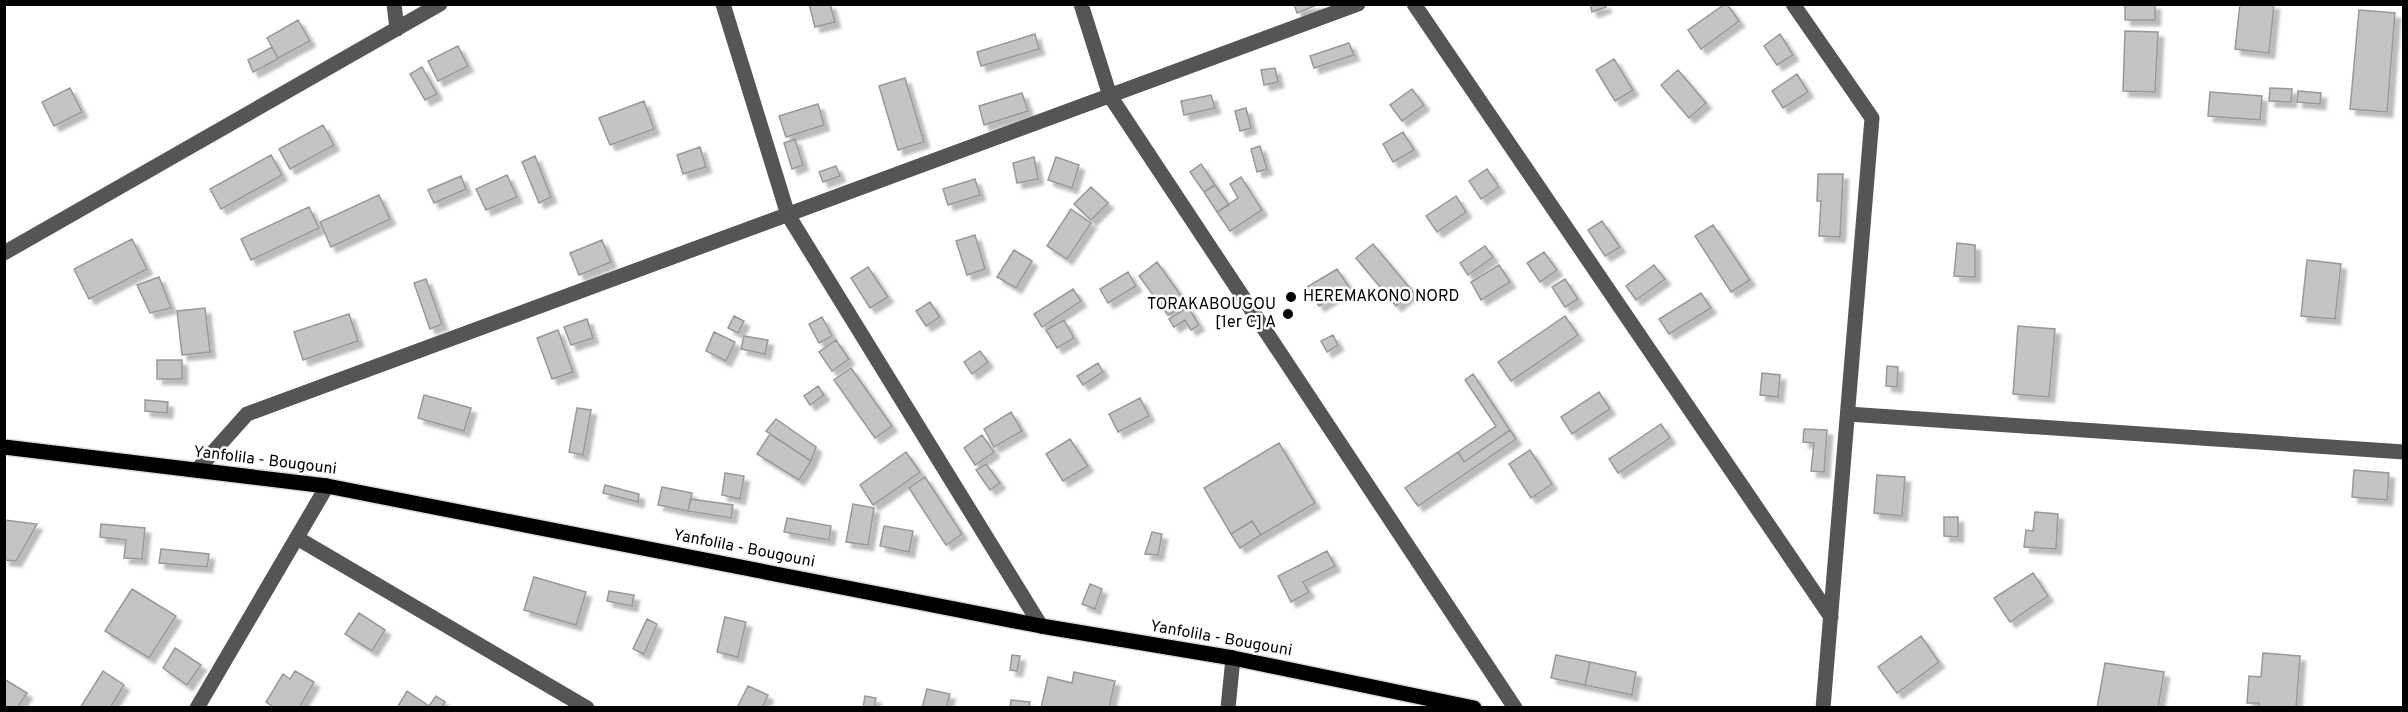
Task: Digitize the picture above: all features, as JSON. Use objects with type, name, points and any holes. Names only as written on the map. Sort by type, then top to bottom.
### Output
[{"type":"main road","name":"Yanfolila - Bougouni","points":[[4,447],[327,486],[1041,626],[1233,658],[1474,708]]},
{"type":"street","points":[[394,4],[397,29]]},
{"type":"street","points":[[4,253],[440,4]]},
{"type":"street","points":[[723,4],[788,215],[1041,626]]},
{"type":"street","points":[[1081,4],[1110,96],[1515,708]]},
{"type":"street","points":[[197,470],[247,414],[1358,4]]},
{"type":"street","points":[[1414,4],[1831,617]]},
{"type":"street","points":[[1793,4],[1872,118],[1823,708]]},
{"type":"street","points":[[1848,414],[2403,452]]},
{"type":"street","points":[[197,708],[327,486]]},
{"type":"street","points":[[297,538],[587,708]]},
{"type":"street","points":[[1228,708],[1233,658]]},
{"type":"building","points":[[809,4],[830,4],[835,22],[815,27]]},
{"type":"building","points":[[1294,4],[1319,4],[1297,13]]},
{"type":"building","points":[[1590,4],[1605,4],[1606,7],[1592,12]]},
{"type":"building","points":[[1725,4],[1739,21],[1701,49],[1688,30]]},
{"type":"building","points":[[2125,4],[2155,4],[2155,20],[2125,20]]},
{"type":"building","points":[[2240,4],[2274,4],[2269,53],[2235,49]]},
{"type":"building","points":[[2359,10],[2395,13],[2387,112],[2350,109]]},
{"type":"building","points":[[298,20],[310,41],[278,58],[267,38]]},
{"type":"building","points":[[2125,31],[2158,32],[2155,92],[2123,91]]},
{"type":"building","points":[[1035,34],[1039,49],[981,66],[977,52]]},
{"type":"building","points":[[1780,34],[1793,55],[1777,65],[1764,46]]},
{"type":"building","points":[[1349,43],[1354,55],[1314,68],[1310,56]]},
{"type":"building","points":[[458,46],[468,66],[438,81],[428,61]]},
{"type":"building","points":[[272,47],[278,59],[253,72],[248,60]]},
{"type":"building","points":[[1614,59],[1633,90],[1615,101],[1596,70]]},
{"type":"building","points":[[422,67],[437,94],[425,100],[410,74]]},
{"type":"building","points":[[1275,68],[1278,82],[1264,85],[1261,70]]},
{"type":"building","points":[[1678,70],[1706,103],[1689,118],[1661,85]]},
{"type":"building","points":[[1797,74],[1808,92],[1783,108],[1772,91]]},
{"type":"building","points":[[905,78],[924,142],[898,150],[879,86]]},
{"type":"building","points":[[70,88],[82,112],[54,126],[42,102]]},
{"type":"building","points":[[2270,88],[2292,89],[2291,102],[2269,101]]},
{"type":"building","points":[[1412,89],[1424,105],[1402,121],[1390,105]]},
{"type":"building","points":[[2298,91],[2321,93],[2320,104],[2297,102]]},
{"type":"building","points":[[2210,92],[2262,96],[2260,120],[2208,116]]},
{"type":"building","points":[[1022,93],[1028,111],[984,125],[979,106]]},
{"type":"building","points":[[1211,95],[1215,108],[1184,115],[1181,101]]},
{"type":"building","points":[[644,101],[654,129],[610,145],[599,118]]},
{"type":"building","points":[[818,104],[824,125],[786,137],[779,116]]},
{"type":"building","points":[[1246,108],[1251,128],[1240,131],[1235,111]]},
{"type":"building","points":[[323,125],[334,145],[290,169],[279,149]]},
{"type":"building","points":[[1403,132],[1414,150],[1393,162],[1383,144]]},
{"type":"building","points":[[795,139],[803,165],[792,169],[784,143]]},
{"type":"building","points":[[1260,146],[1267,169],[1257,172],[1251,149]]},
{"type":"building","points":[[700,147],[706,167],[683,174],[677,155]]},
{"type":"building","points":[[271,155],[282,175],[221,209],[210,189]]},
{"type":"building","points":[[535,156],[551,197],[539,203],[522,162]]},
{"type":"building","points":[[1034,157],[1038,179],[1017,183],[1013,163]]},
{"type":"building","points":[[1056,157],[1079,165],[1072,188],[1048,180]]},
{"type":"building","points":[[1201,164],[1215,185],[1204,192],[1190,172]]},
{"type":"building","points":[[836,166],[840,176],[823,182],[819,172]]},
{"type":"building","points":[[1487,169],[1499,187],[1481,199],[1469,181]]},
{"type":"building","points":[[1818,174],[1843,174],[1840,237],[1819,236],[1821,201],[1817,201]]},
{"type":"building","points":[[507,175],[517,197],[486,210],[476,189]]},
{"type":"building","points":[[461,176],[466,189],[434,203],[428,190]]},
{"type":"building","points":[[1241,177],[1262,210],[1230,231],[1217,212],[1238,198],[1230,184]]},
{"type":"building","points":[[975,179],[980,195],[948,205],[943,189]]},
{"type":"building","points":[[1215,185],[1229,205],[1217,212],[1204,192]]},
{"type":"building","points":[[1091,187],[1108,203],[1091,220],[1074,204]]},
{"type":"building","points":[[379,195],[390,219],[331,247],[320,222]]},
{"type":"building","points":[[1456,196],[1466,212],[1437,232],[1426,216]]},
{"type":"building","points":[[309,207],[319,228],[251,260],[241,239]]},
{"type":"building","points":[[1071,209],[1091,223],[1067,259],[1047,246]]},
{"type":"building","points":[[1602,221],[1620,247],[1605,256],[1588,230]]},
{"type":"building","points":[[1713,225],[1750,280],[1731,292],[1695,236]]},
{"type":"building","points":[[975,235],[985,269],[967,275],[956,241]]},
{"type":"building","points":[[132,239],[147,269],[89,299],[74,269]]},
{"type":"building","points":[[602,240],[611,262],[579,275],[570,253]]},
{"type":"building","points":[[1957,243],[1975,245],[1975,277],[1954,276]]},
{"type":"building","points":[[1373,244],[1413,292],[1396,306],[1356,258]]},
{"type":"building","points":[[1485,246],[1493,257],[1468,275],[1460,263]]},
{"type":"building","points":[[1014,250],[1032,261],[1016,288],[997,277]]},
{"type":"building","points":[[1544,252],[1557,270],[1540,282],[1527,263]]},
{"type":"building","points":[[2307,260],[2341,264],[2335,319],[2301,316]]},
{"type":"building","points":[[1157,262],[1187,304],[1168,315],[1139,276]]},
{"type":"building","points":[[1499,265],[1510,282],[1481,300],[1471,282]]},
{"type":"building","points":[[1654,265],[1665,279],[1636,300],[1626,286]]},
{"type":"building","points":[[868,267],[888,297],[870,308],[851,278]]},
{"type":"building","points":[[1337,269],[1349,287],[1319,306],[1307,287]]},
{"type":"building","points":[[1128,272],[1136,286],[1108,303],[1100,289]]},
{"type":"building","points":[[159,277],[171,308],[150,313],[137,285]]},
{"type":"building","points":[[426,279],[442,324],[430,329],[414,283]]},
{"type":"building","points":[[1565,279],[1578,299],[1565,307],[1552,287]]},
{"type":"building","points":[[1073,289],[1081,301],[1042,327],[1034,314]]},
{"type":"building","points":[[1701,293],[1711,308],[1669,334],[1659,319]]},
{"type":"building","points":[[930,302],[940,317],[926,326],[916,311]]},
{"type":"building","points":[[1188,307],[1199,325],[1191,330],[1185,320],[1174,327],[1169,319]]},
{"type":"building","points":[[205,308],[210,352],[182,355],[177,311]]},
{"type":"building","points":[[349,314],[358,341],[303,360],[294,332]]},
{"type":"building","points":[[734,316],[744,321],[738,333],[728,328]]},
{"type":"building","points":[[1565,316],[1578,335],[1511,381],[1498,362]]},
{"type":"building","points":[[822,317],[832,336],[819,343],[809,324]]},
{"type":"building","points":[[587,319],[593,338],[571,345],[564,327]]},
{"type":"building","points":[[1064,320],[1074,338],[1057,348],[1046,330]]},
{"type":"building","points":[[2018,326],[2055,329],[2049,397],[2013,394]]},
{"type":"building","points":[[558,330],[573,372],[552,379],[537,338]]},
{"type":"building","points":[[714,332],[735,342],[726,361],[706,351]]},
{"type":"building","points":[[1333,335],[1338,345],[1327,352],[1321,341]]},
{"type":"building","points":[[744,336],[768,340],[765,354],[741,349]]},
{"type":"building","points":[[836,340],[849,359],[832,371],[819,352]]},
{"type":"building","points":[[980,351],[988,362],[972,374],[964,362]]},
{"type":"building","points":[[157,360],[182,360],[182,379],[157,379]]},
{"type":"building","points":[[1098,363],[1103,372],[1083,385],[1077,376]]},
{"type":"building","points":[[1887,366],[1898,367],[1897,387],[1886,386]]},
{"type":"building","points":[[851,368],[892,426],[875,438],[834,380]]},
{"type":"building","points":[[1762,373],[1780,375],[1778,397],[1760,395]]},
{"type":"building","points":[[1473,374],[1510,430],[1464,462],[1458,452],[1496,426],[1465,380]]},
{"type":"building","points":[[818,386],[824,395],[810,405],[804,396]]},
{"type":"building","points":[[1599,392],[1610,409],[1572,434],[1561,417]]},
{"type":"building","points":[[424,395],[471,408],[464,431],[418,418]]},
{"type":"building","points":[[1140,398],[1149,416],[1118,432],[1109,414]]},
{"type":"building","points":[[145,400],[168,402],[167,413],[145,411]]},
{"type":"building","points":[[577,408],[591,410],[583,455],[569,452]]},
{"type":"building","points":[[1011,412],[1022,431],[994,447],[984,429]]},
{"type":"building","points":[[776,419],[816,447],[811,461],[766,431]]},
{"type":"building","points":[[1661,424],[1670,438],[1618,473],[1609,459]]},
{"type":"building","points":[[1804,429],[1827,430],[1824,472],[1811,471],[1814,443],[1803,442]]},
{"type":"building","points":[[1510,430],[1516,439],[1418,506],[1405,488],[1458,452],[1464,462]]},
{"type":"building","points":[[770,434],[811,461],[799,480],[757,454]]},
{"type":"building","points":[[982,435],[994,452],[975,465],[964,448]]},
{"type":"building","points":[[1070,439],[1088,466],[1063,481],[1046,454]]},
{"type":"building","points":[[1279,443],[1315,503],[1261,535],[1252,521],[1231,534],[1204,488]]},
{"type":"building","points":[[1530,450],[1552,484],[1531,498],[1509,464]]},
{"type":"building","points":[[906,452],[920,472],[873,505],[860,485]]},
{"type":"building","points":[[986,464],[1000,483],[990,490],[976,470]]},
{"type":"building","points":[[2354,470],[2389,473],[2387,500],[2352,497]]},
{"type":"building","points":[[725,473],[744,476],[740,499],[722,495]]},
{"type":"building","points":[[1877,475],[1905,477],[1902,516],[1874,513]]},
{"type":"building","points":[[925,477],[962,534],[946,545],[909,488]]},
{"type":"building","points":[[605,485],[639,494],[638,502],[603,493]]},
{"type":"building","points":[[662,487],[692,493],[688,511],[658,505]]},
{"type":"building","points":[[691,499],[733,505],[731,518],[688,511]]},
{"type":"building","points":[[853,504],[874,508],[868,545],[846,542]]},
{"type":"building","points":[[2035,512],[2058,514],[2056,549],[2024,547],[2026,530],[2033,531]]},
{"type":"building","points":[[1944,517],[1958,517],[1958,537],[1944,536]]},
{"type":"building","points":[[787,518],[831,526],[829,540],[784,532]]},
{"type":"building","points":[[4,520],[37,524],[16,561],[4,560]]},
{"type":"building","points":[[1252,521],[1261,535],[1240,548],[1231,534]]},
{"type":"building","points":[[101,524],[145,528],[142,559],[124,558],[126,540],[100,537]]},
{"type":"building","points":[[884,526],[913,531],[909,552],[880,546]]},
{"type":"building","points":[[1152,532],[1162,534],[1158,555],[1145,554]]},
{"type":"building","points":[[161,549],[209,554],[207,567],[159,563]]},
{"type":"building","points":[[1327,551],[1335,566],[1303,582],[1309,592],[1291,602],[1278,576]]},
{"type":"building","points":[[2033,573],[2048,596],[2010,622],[1994,598]]},
{"type":"building","points":[[534,577],[586,592],[576,625],[524,610]]},
{"type":"building","points":[[1090,584],[1102,589],[1095,609],[1082,604]]},
{"type":"building","points":[[132,589],[176,616],[149,658],[105,631]]},
{"type":"building","points":[[609,591],[634,595],[632,606],[607,601]]},
{"type":"building","points":[[359,613],[385,630],[372,651],[345,634]]},
{"type":"building","points":[[725,617],[746,622],[738,657],[717,652]]},
{"type":"building","points":[[647,619],[657,624],[644,654],[633,649]]},
{"type":"building","points":[[1921,636],[1939,662],[1897,693],[1878,667]]},
{"type":"building","points":[[175,648],[201,665],[187,685],[163,668]]},
{"type":"building","points":[[2263,653],[2300,656],[2296,708],[2259,708],[2259,703],[2247,703],[2249,676],[2261,677]]},
{"type":"building","points":[[1012,655],[1020,656],[1017,671],[1010,670]]},
{"type":"building","points":[[1556,655],[1590,662],[1585,685],[1551,678]]},
{"type":"building","points":[[1590,662],[1636,672],[1632,695],[1585,685]]},
{"type":"building","points":[[2105,663],[2164,672],[2158,708],[2097,708]]},
{"type":"building","points":[[103,671],[124,685],[110,708],[80,708]]},
{"type":"building","points":[[295,671],[314,682],[299,708],[275,708],[266,702],[283,674],[290,679]]},
{"type":"building","points":[[1074,672],[1115,681],[1109,708],[1041,708],[1048,677],[1072,683]]},
{"type":"building","points":[[4,679],[27,693],[17,708],[4,708]]},
{"type":"building","points":[[748,686],[768,695],[762,708],[737,708]]},
{"type":"building","points":[[927,689],[950,694],[946,708],[922,708]]},
{"type":"building","points":[[407,691],[429,706],[436,696],[445,702],[441,708],[397,708]]},
{"type":"building","points":[[865,696],[876,698],[874,708],[863,708]]},
{"type":"building","points":[[1011,700],[1030,702],[1029,708],[1010,708]]},
{"type":"place","name":"HEREMAKONO NORD","points":[[1291,297]]},
{"type":"place","name":"TORAKABOUGOU [1er C] A","points":[[1288,314]]}]
